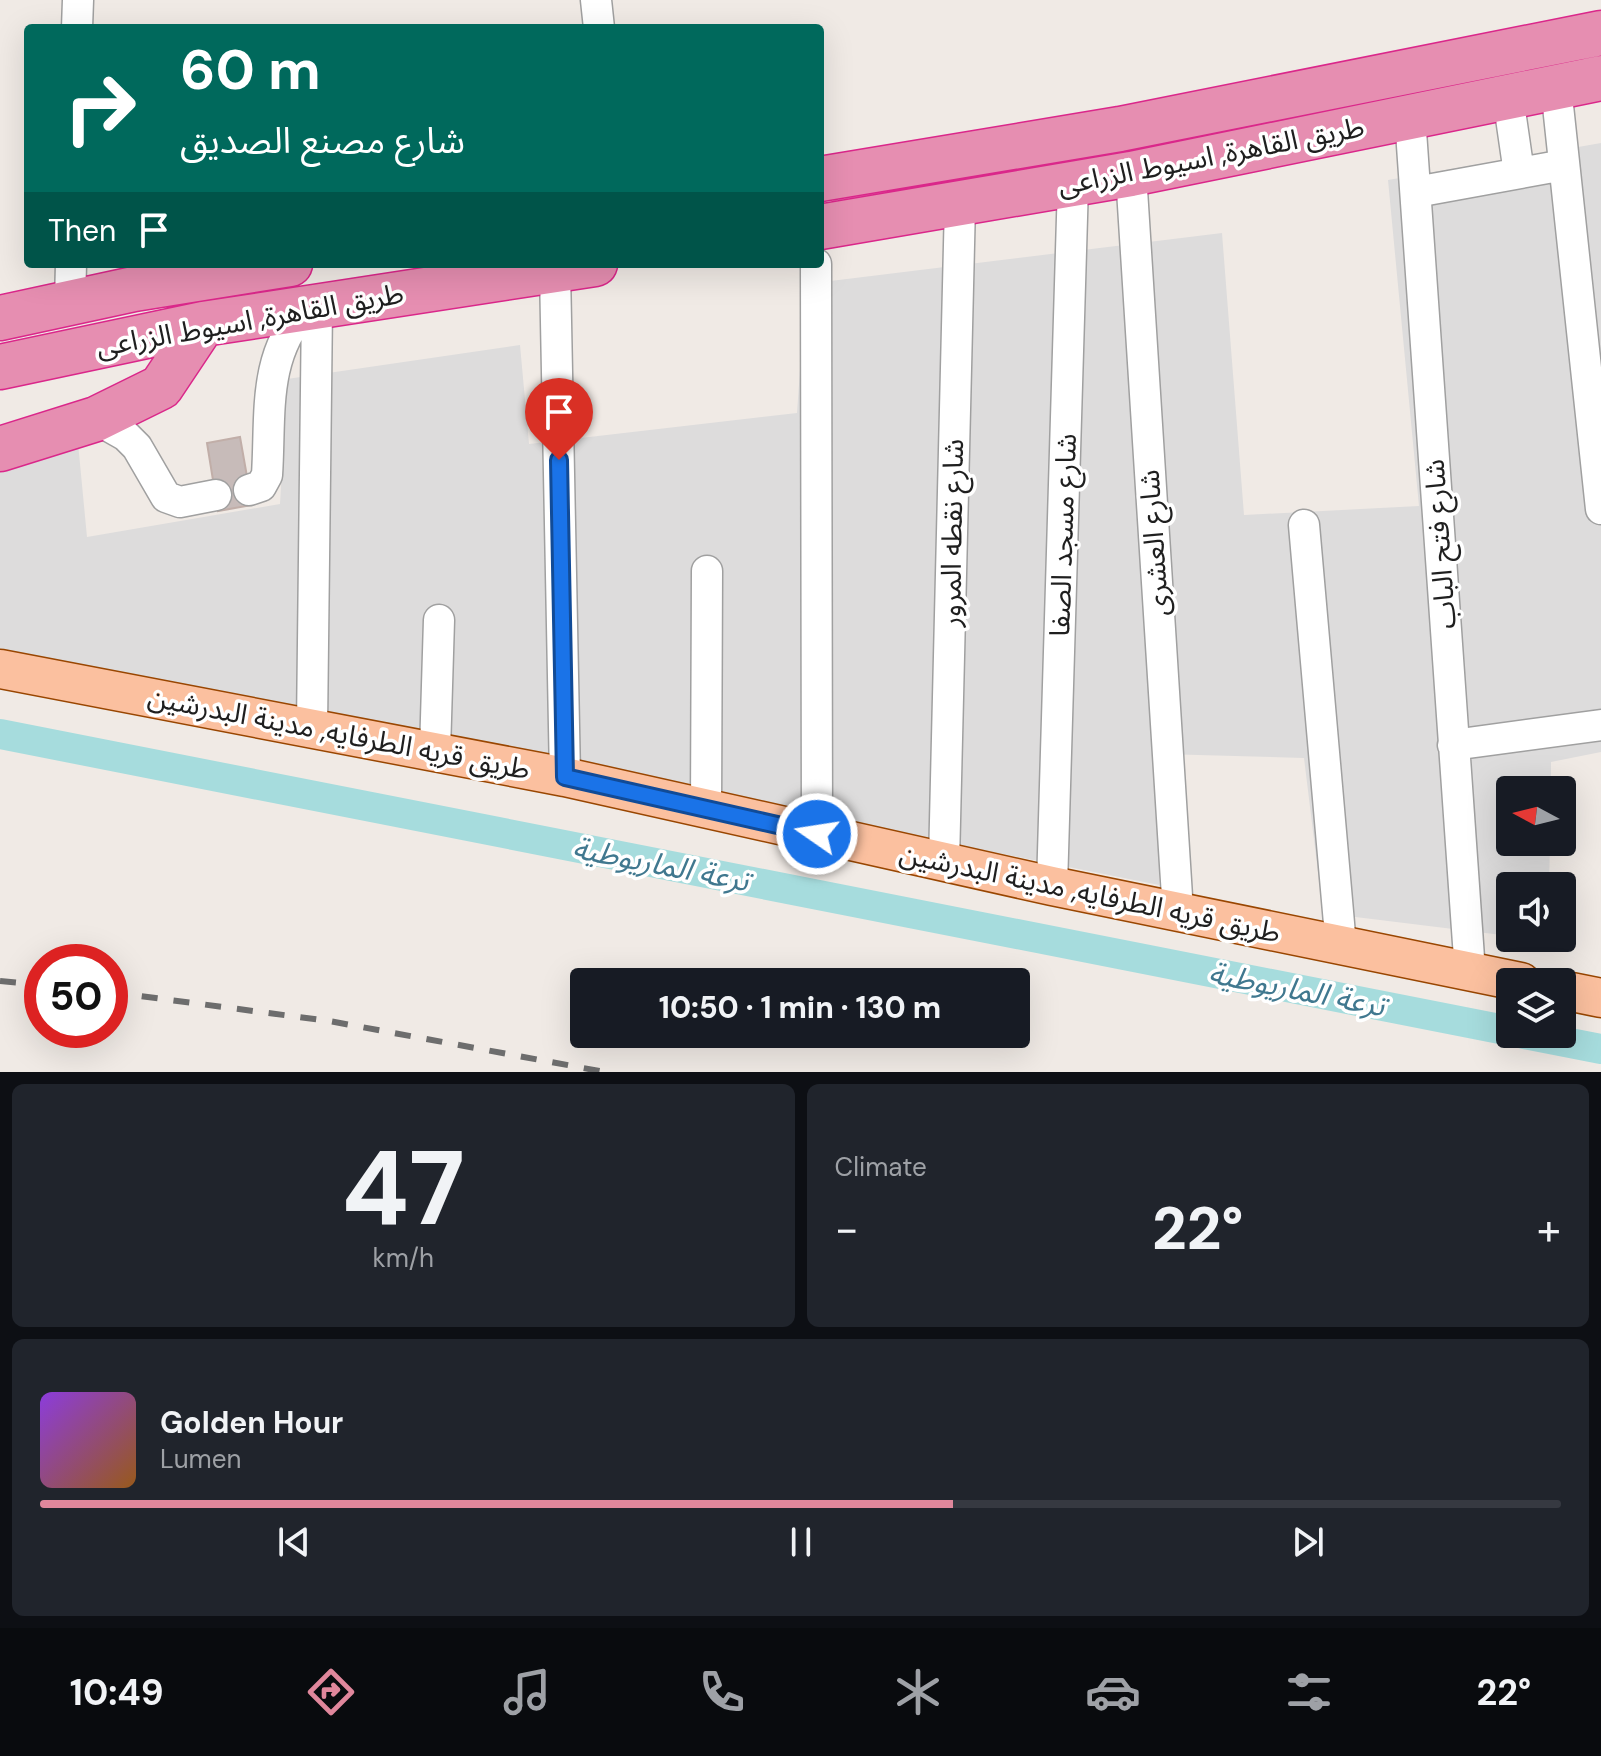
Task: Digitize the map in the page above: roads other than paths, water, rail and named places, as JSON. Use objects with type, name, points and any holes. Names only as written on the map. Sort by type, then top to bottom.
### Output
[{"type":"highway","name":"طريق القاهرة, اسيوط الزراعى","points":[[824,178],[1120,129],[1601,33]]},
{"type":"highway","points":[[1430,112],[1441,65]]},
{"type":"highway","name":"طريق القاهرة, اسيوط الزراعى","points":[[824,226],[1131,174],[1601,78]]},
{"type":"highway","name":"طريق القاهرة, اسيوط الزراعى","points":[[0,318],[70,283],[244,268]]},
{"type":"highway","name":"طريق القاهرة, اسيوط الزراعى","points":[[0,367],[203,324],[568,268]]},
{"type":"highway","points":[[0,449],[96,419],[161,387],[203,324]]},
{"type":"main road","name":"طريق قريه الطرفايه, مدينة البدرشين","points":[[0,669],[565,777],[1052,886],[1496,977]]},
{"type":"main road","points":[[1576,993],[1601,998]]},
{"type":"street","points":[[77,24],[78,0]]},
{"type":"street","points":[[596,0],[599,24]]},
{"type":"street","points":[[1556,87],[1601,509]]},
{"type":"street","points":[[1508,97],[1519,173]]},
{"type":"street","name":"شارع فتح الباب","points":[[1430,112],[1416,192],[1470,972]]},
{"type":"street","points":[[1416,192],[1564,165]]},
{"type":"street","name":"شارع العشرى","points":[[1131,174],[1178,912]]},
{"type":"street","name":"شارع مسجد الصفا","points":[[1052,886],[1073,184]]},
{"type":"street","name":"شارع نقطه المرور","points":[[944,862],[960,204]]},
{"type":"street","points":[[565,777],[575,268]]},
{"type":"street","points":[[816,268],[817,834]]},
{"type":"street","points":[[249,490],[261,486],[267,475],[270,382],[277,353],[289,329],[311,307]]},
{"type":"street","points":[[311,307],[312,727]]},
{"type":"street","points":[[96,419],[126,436],[137,447],[166,497],[180,502],[216,495]]},
{"type":"street","points":[[1304,525],[1341,946]]},
{"type":"street","points":[[706,809],[707,571]]},
{"type":"street","points":[[435,751],[439,620]]},
{"type":"street","points":[[1453,745],[1601,725]]},
{"type":"waterway","name":"ترعة الماريوطية","points":[[0,734],[1496,1028]]},
{"type":"waterway","name":"ترعة الماريوطية","points":[[1576,1044],[1601,1049]]},
{"type":"railway","points":[[0,981],[24,983]]},
{"type":"railway","points":[[128,994],[329,1021],[605,1072]]}]
